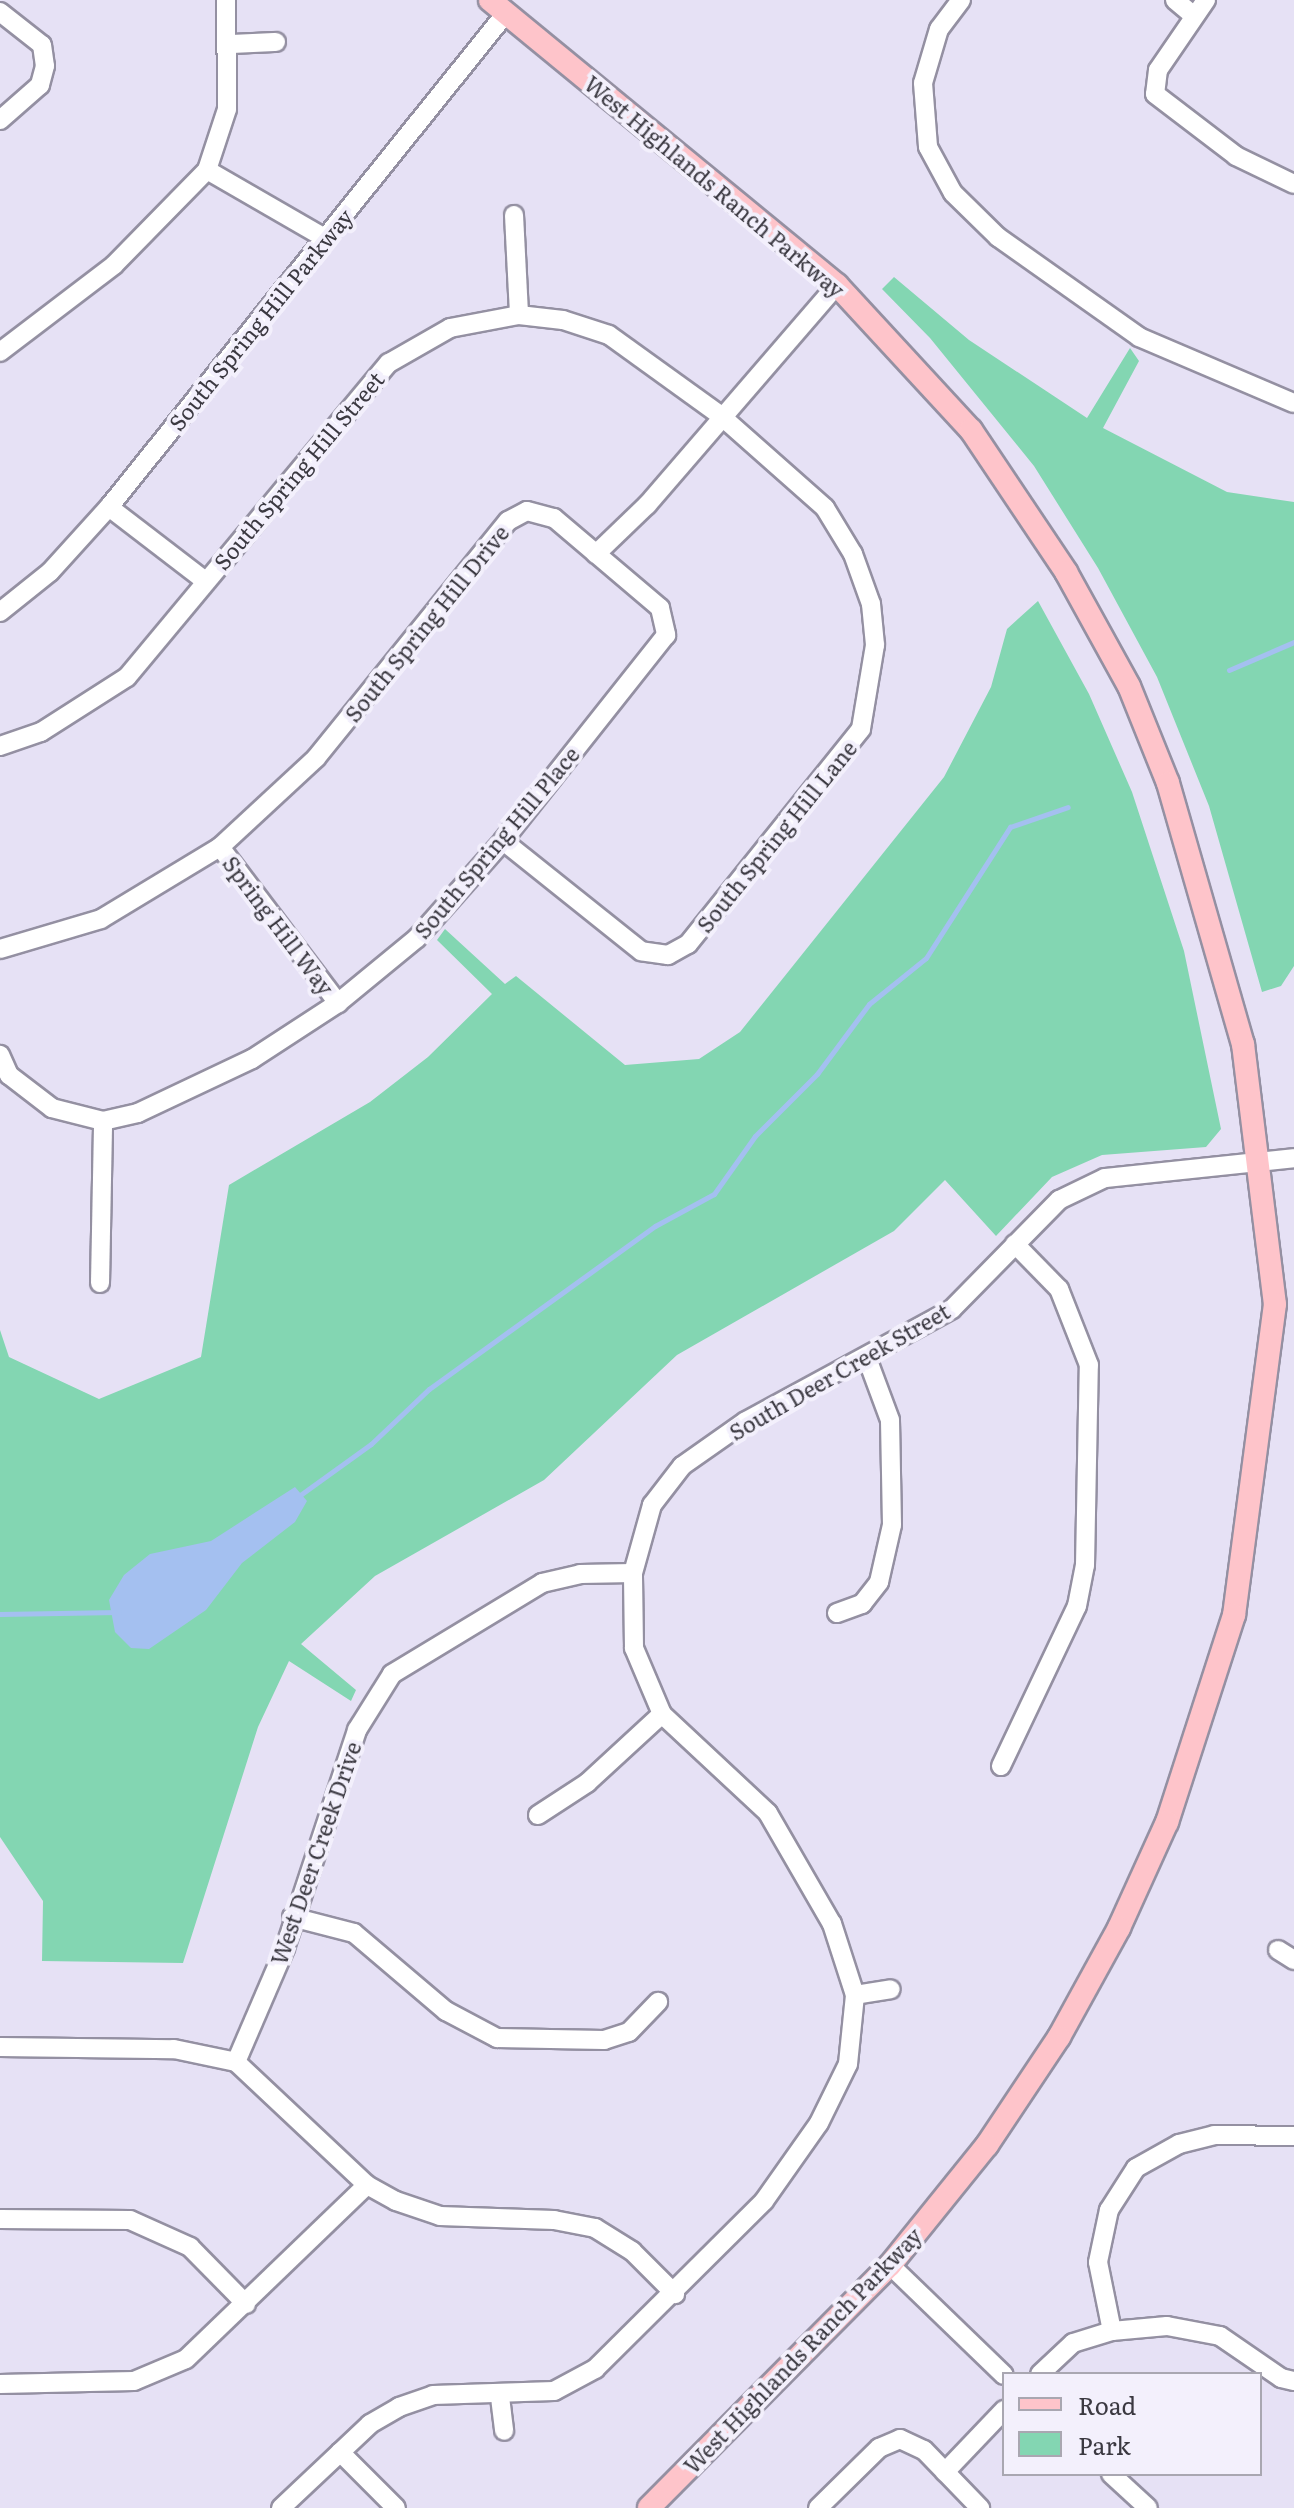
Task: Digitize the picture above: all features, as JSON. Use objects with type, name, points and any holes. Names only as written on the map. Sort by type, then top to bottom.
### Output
[{"type":"main road","name":"West Highlands Ranch Parkway","points":[[504,4],[837,285],[971,430],[1066,572],[1129,686],[1168,783],[1239,1030],[1261,1161],[1275,1304],[1251,1509],[1234,1615],[1167,1822],[1119,1928],[1059,2037],[987,2145],[890,2265],[649,2508]]},
{"type":"street","points":[[0,352],[114,265],[207,170],[227,109],[230,44],[226,0]]},
{"type":"street","points":[[961,0],[939,29],[923,83],[928,147],[953,193],[998,237],[1139,337],[1294,403]]},
{"type":"street","points":[[1175,0],[1194,16]]},
{"type":"street","points":[[1206,0],[1158,70],[1155,94],[1236,156],[1294,184]]},
{"type":"street","name":"South Spring Hill Parkway","points":[[0,612],[50,572],[109,507],[325,238],[504,4]]},
{"type":"street","points":[[0,12],[42,45],[45,66],[40,85],[0,120]]},
{"type":"street","points":[[230,44],[276,42]]},
{"type":"street","points":[[207,170],[325,238]]},
{"type":"street","points":[[514,215],[519,315]]},
{"type":"street","points":[[596,554],[647,505],[720,415],[837,285]]},
{"type":"street","name":"South Spring Hill Street","points":[[0,746],[41,732],[127,677],[204,580],[389,363],[450,328],[519,315],[563,320],[609,335],[720,415]]},
{"type":"street","name":"South Spring Hill Lane","points":[[503,841],[641,951],[668,955],[688,944],[861,729],[875,645],[871,604],[853,554],[825,508],[720,415]]},
{"type":"street","points":[[109,507],[204,580]]},
{"type":"street","name":"South Spring Hill Drive","points":[[0,949],[101,919],[220,847],[316,758],[508,521],[527,511],[554,518],[596,554]]},
{"type":"street","name":"South Spring Hill Place","points":[[0,1055],[9,1075],[52,1108],[103,1121],[138,1113],[252,1059],[338,1003],[417,938],[503,841],[666,635],[660,608],[596,554]]},
{"type":"street","name":"Spring Hill Way","points":[[220,847],[338,1003]]},
{"type":"street","points":[[100,1283],[103,1121]]},
{"type":"street","name":"South Deer Creek Street","points":[[281,2508],[370,2424],[410,2403],[433,2395],[500,2397],[554,2391],[595,2369],[675,2294],[764,2201],[819,2123],[848,2064],[855,1995],[832,1924],[768,1813],[662,1714],[634,1648],[633,1573],[652,1505],[682,1466],[746,1421],[867,1358],[952,1309],[1059,1200],[1105,1178],[1294,1158]]},
{"type":"street","points":[[1001,1766],[1077,1606],[1085,1565],[1089,1365],[1059,1289],[1015,1244]]},
{"type":"street","points":[[837,1613],[862,1604],[879,1582],[892,1525],[890,1420],[867,1358]]},
{"type":"street","name":"West Deer Creek Drive","points":[[236,2062],[285,1948],[292,1917],[357,1730],[392,1674],[542,1583],[580,1574],[633,1573]]},
{"type":"street","points":[[538,1815],[587,1783],[662,1714]]},
{"type":"street","points":[[292,1917],[354,1933],[446,2011],[497,2038],[604,2040],[629,2032],[658,2002]]},
{"type":"street","points":[[855,1995],[891,1989]]},
{"type":"street","points":[[0,2047],[174,2049],[236,2062],[274,2092],[367,2185],[440,2216],[554,2220],[595,2228],[632,2251],[675,2294]]},
{"type":"street","points":[[1112,2331],[1098,2262],[1109,2210],[1136,2168],[1179,2144],[1214,2135],[1294,2136]]},
{"type":"street","points":[[0,2384],[134,2381],[186,2359],[367,2185]]},
{"type":"street","points":[[0,2219],[130,2220],[190,2247],[246,2304]]},
{"type":"street","points":[[890,2265],[1002,2373]]},
{"type":"street","points":[[1042,2372],[1073,2343],[1112,2331],[1167,2326],[1220,2336],[1281,2378],[1294,2381]]},
{"type":"street","points":[[500,2397],[504,2431]]},
{"type":"street","points":[[945,2472],[1002,2412]]},
{"type":"street","points":[[818,2508],[879,2448],[900,2439],[924,2450],[980,2508]]},
{"type":"street","points":[[340,2452],[396,2508]]},
{"type":"street","points":[[1113,2476],[1148,2508]]},
{"type":"green space","points":[[894,277],[969,340],[1087,418],[1130,348],[1139,361],[1103,428],[1227,492],[1294,502],[1294,966],[1281,986],[1262,992],[1209,806],[1157,677],[1098,568],[1034,466],[930,338],[882,289]]},
{"type":"green space","points":[[1038,601],[1089,694],[1132,792],[1184,951],[1221,1129],[1206,1147],[1102,1155],[1052,1177],[996,1236],[945,1180],[894,1231],[677,1355],[544,1480],[375,1576],[301,1644],[356,1690],[351,1701],[289,1661],[258,1727],[183,1963],[42,1961],[43,1901],[0,1837],[0,1330],[9,1357],[99,1399],[201,1357],[229,1185],[370,1102],[428,1057],[492,994],[437,940],[445,929],[505,984],[516,976],[625,1065],[699,1059],[740,1032],[944,777],[991,687],[1007,629]]},
{"type":"water","points":[[295,1487],[307,1501],[295,1522],[242,1563],[206,1610],[149,1649],[131,1648],[115,1632],[109,1600],[124,1575],[150,1554],[211,1541]]},
{"type":"waterway","points":[[1229,670],[1294,642]]},
{"type":"waterway","points":[[296,1498],[371,1444],[429,1389],[655,1226],[714,1194],[755,1136],[817,1074],[869,1004],[926,958],[1010,827],[1068,807]]},
{"type":"waterway","points":[[0,1614],[119,1612]]}]
